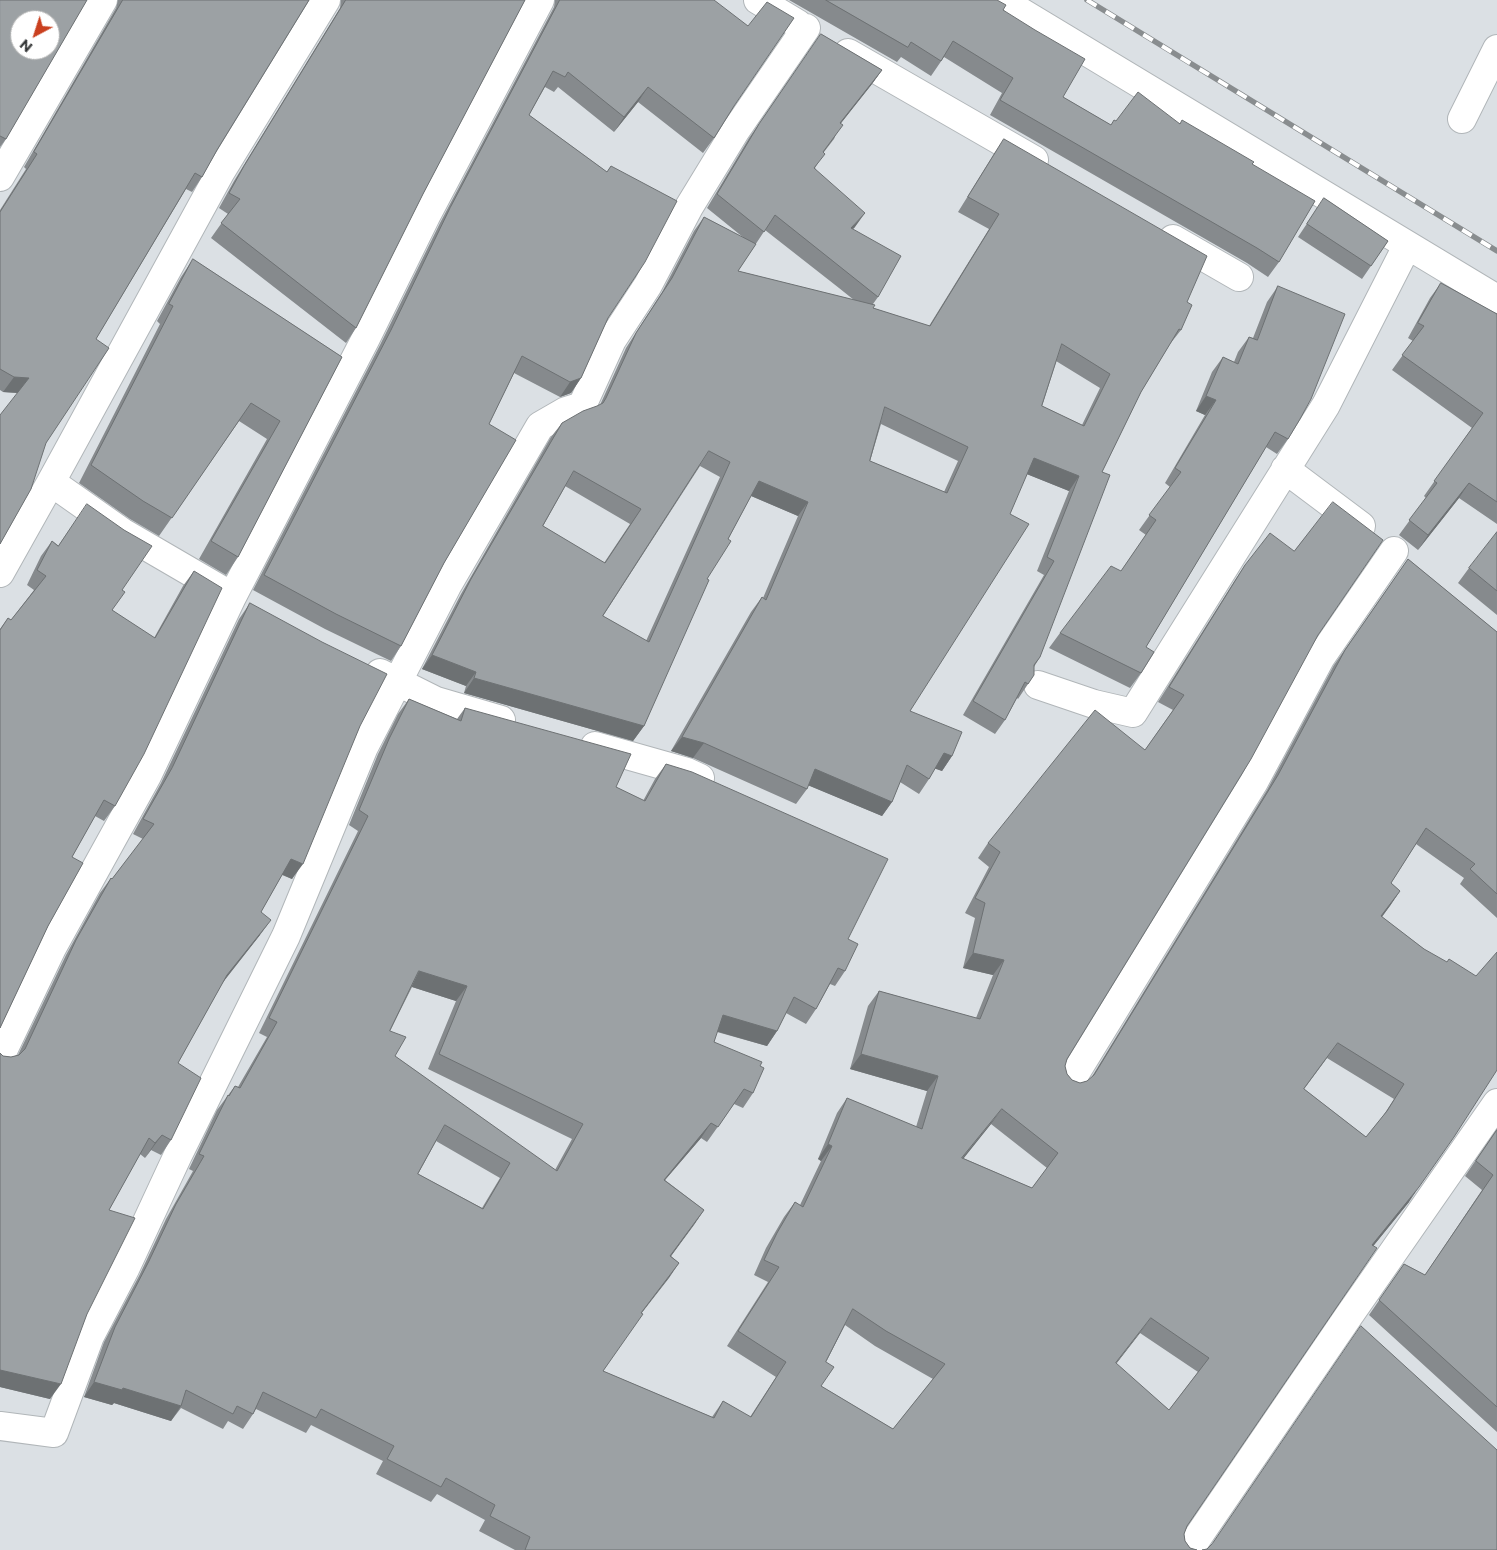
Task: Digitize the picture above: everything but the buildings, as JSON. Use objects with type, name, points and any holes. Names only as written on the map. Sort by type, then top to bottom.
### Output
[{"type":"street","points":[[0,177],[103,0]]},
{"type":"street","points":[[0,572],[220,173],[326,0]]},
{"type":"street","points":[[0,1057],[52,948],[241,601],[426,216],[540,0]]},
{"type":"street","points":[[758,0],[1057,173]]},
{"type":"street","points":[[1001,0],[1497,299]]},
{"type":"street","points":[[0,1426],[54,1433],[90,1336],[125,1269],[178,1155],[286,936],[364,747],[447,586],[540,426],[566,411],[582,406],[612,340],[648,285],[689,207],[736,130],[806,28]]},
{"type":"street","points":[[1462,119],[1497,49]]},
{"type":"street","points":[[1153,228],[1239,277]]},
{"type":"street","points":[[1038,685],[1094,704],[1133,713],[1326,405],[1407,246]]},
{"type":"street","points":[[1286,469],[1416,569]]},
{"type":"street","points":[[51,482],[122,532],[241,601]]},
{"type":"street","points":[[1070,1082],[1254,782],[1321,657],[1394,551]]},
{"type":"street","points":[[362,664],[436,701],[529,728]]},
{"type":"street","points":[[575,740],[687,772],[723,788]]},
{"type":"street","points":[[1189,1550],[1497,1103]]},
{"type":"street","points":[[1348,1317],[1369,1336]]},
{"type":"railway","points":[[1087,0],[1497,251]]}]
